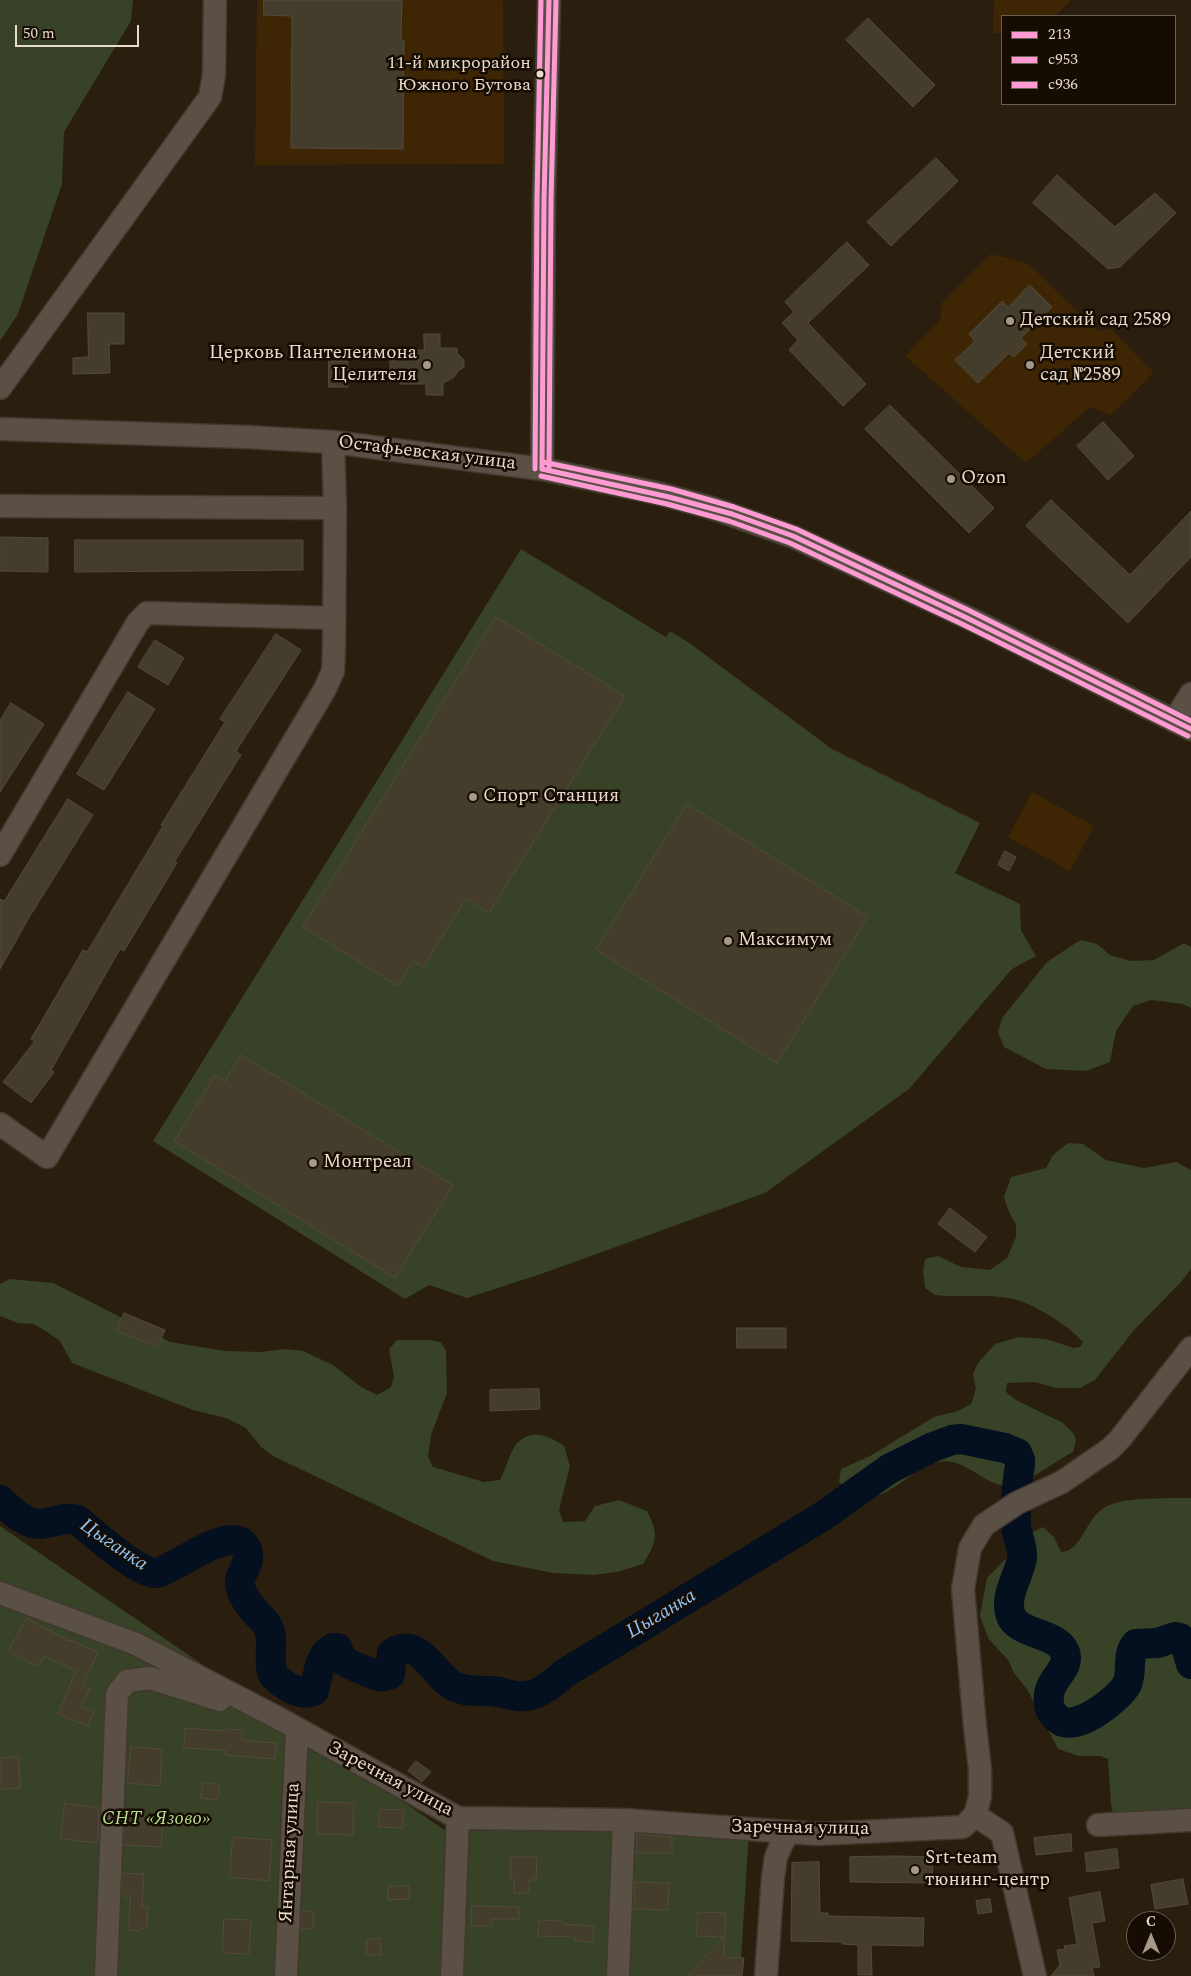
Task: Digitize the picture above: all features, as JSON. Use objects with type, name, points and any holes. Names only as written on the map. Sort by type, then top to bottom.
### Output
[{"type":"street","points":[[0,388],[210,97],[214,75],[215,0]]},
{"type":"street","points":[[542,469],[544,200],[550,0]]},
{"type":"street","name":"Остафьевская улица","points":[[0,429],[247,437],[333,442],[542,469],[692,502],[794,536],[974,621],[1183,725]]},
{"type":"street","points":[[0,1124],[47,1157],[325,689],[333,671],[335,508],[333,442]]},
{"type":"street","points":[[0,506],[335,508]]},
{"type":"street","points":[[0,855],[138,622],[147,613],[334,618]]},
{"type":"street","points":[[1183,725],[1191,694]]},
{"type":"street","points":[[1035,1976],[1002,1833],[969,1821],[980,1797],[980,1769],[974,1727],[964,1589],[970,1548],[984,1525],[1017,1502],[1062,1482],[1120,1439],[1191,1348]]},
{"type":"street","name":"Заречная улица","points":[[0,1593],[136,1644],[288,1724],[458,1818],[624,1820],[818,1834],[969,1821]]},
{"type":"street","points":[[106,1976],[117,1694],[127,1681],[150,1678],[288,1724]]},
{"type":"street","name":"Янтарная улица","points":[[286,1976],[288,1724]]},
{"type":"street","points":[[452,1976],[458,1818]]},
{"type":"street","points":[[618,1976],[624,1820]]},
{"type":"street","points":[[1098,1825],[1191,1820]]},
{"type":"street","points":[[766,1976],[776,1857],[789,1832]]},
{"type":"shaded area","points":[[257,0],[503,0],[504,164],[255,165]]},
{"type":"shaded area","points":[[994,0],[1071,0],[1056,15],[1001,15],[1001,33],[993,33]]},
{"type":"shaded area","name":"Детский сад №2589","points":[[991,254],[1029,264],[1097,331],[1111,329],[1154,373],[1111,415],[1090,407],[1026,463],[905,356],[940,320],[942,303]]},
{"type":"shaded area","points":[[1032,792],[1094,826],[1070,871],[1008,837]]},
{"type":"green space","points":[[0,0],[133,0],[131,21],[64,132],[62,184],[18,314],[0,341]]},
{"type":"green space","points":[[521,549],[666,637],[670,631],[688,642],[832,749],[980,823],[955,873],[1020,904],[1021,930],[1036,956],[1012,969],[909,1089],[765,1193],[541,1274],[467,1298],[429,1285],[405,1299],[153,1141]]},
{"type":"green space","points":[[1082,940],[1097,944],[1110,955],[1131,961],[1154,960],[1184,943],[1191,947],[1191,1008],[1183,1004],[1151,1000],[1133,1006],[1116,1031],[1110,1062],[1086,1071],[1046,1069],[1004,1047],[998,1032],[1002,1018],[1047,962]]},
{"type":"green space","points":[[1068,1143],[1083,1144],[1106,1160],[1144,1168],[1176,1162],[1191,1170],[1191,1269],[1181,1282],[1134,1330],[1095,1380],[1080,1388],[1056,1388],[1035,1382],[1007,1383],[1006,1392],[1016,1400],[1063,1423],[1074,1434],[1076,1440],[1073,1452],[1034,1476],[1012,1485],[993,1483],[967,1468],[949,1461],[925,1467],[882,1494],[868,1498],[846,1488],[839,1482],[841,1469],[870,1456],[934,1417],[958,1411],[971,1404],[976,1389],[973,1374],[978,1363],[995,1344],[1019,1337],[1046,1339],[1074,1348],[1080,1347],[1083,1342],[1061,1323],[1034,1307],[1017,1300],[988,1296],[935,1295],[925,1288],[923,1271],[925,1259],[938,1256],[961,1267],[990,1270],[1007,1258],[1016,1237],[1016,1224],[1009,1212],[1004,1197],[1011,1177],[1046,1168],[1053,1155]]},
{"type":"green space","points":[[10,1279],[53,1283],[170,1342],[225,1351],[261,1352],[284,1349],[303,1351],[333,1365],[361,1387],[377,1395],[391,1387],[394,1377],[389,1349],[397,1340],[441,1342],[446,1351],[447,1393],[431,1435],[428,1457],[433,1467],[484,1482],[500,1480],[513,1450],[523,1438],[541,1435],[553,1439],[564,1446],[570,1466],[559,1510],[563,1522],[585,1521],[595,1506],[619,1500],[647,1511],[655,1532],[654,1544],[643,1564],[617,1572],[593,1575],[553,1573],[493,1561],[273,1456],[261,1447],[246,1428],[226,1418],[193,1410],[72,1363],[60,1341],[47,1332],[34,1324],[18,1323],[0,1316],[0,1284]]},
{"type":"green space","points":[[1191,1498],[1191,1809],[1113,1814],[1108,1759],[1100,1756],[1079,1756],[1058,1749],[1027,1689],[1014,1673],[1008,1660],[988,1638],[980,1616],[987,1578],[1031,1533],[1043,1527],[1054,1537],[1061,1552],[1074,1546],[1080,1540],[1094,1517],[1109,1505],[1131,1500]]},
{"type":"green space","name":"СНТ «Язово»","points":[[0,1526],[446,1831],[749,1831],[740,1976],[0,1976]]},
{"type":"building","points":[[264,0],[402,0],[401,40],[404,40],[403,149],[291,148],[292,16],[264,15]]},
{"type":"building","points":[[868,18],[935,85],[913,107],[846,40]]},
{"type":"building","points":[[936,158],[958,181],[891,246],[867,222]]},
{"type":"building","points":[[1057,175],[1115,227],[1155,193],[1176,213],[1120,267],[1108,269],[1033,203]]},
{"type":"building","points":[[847,242],[869,265],[808,323],[866,384],[843,406],[789,350],[798,340],[782,323],[794,312],[785,302]]},
{"type":"building","name":"Детский сад 2589","points":[[1030,285],[1052,307],[1021,338],[1027,344],[1014,357],[1009,353],[978,383],[955,360],[975,341],[969,334],[1002,301],[1008,307]]},
{"type":"building","points":[[88,313],[124,313],[124,344],[109,344],[110,373],[73,374],[73,358],[88,357]]},
{"type":"building","name":"Церковь Пантелеимона Целителя","points":[[424,334],[440,334],[440,348],[457,348],[457,353],[464,360],[464,367],[454,377],[443,383],[443,395],[426,395],[426,384],[400,384],[400,376],[390,376],[390,357],[400,357],[400,351],[424,350]]},
{"type":"building","points":[[329,361],[348,361],[348,387],[329,387]]},
{"type":"building","points":[[890,405],[994,508],[969,533],[865,429]]},
{"type":"building","points":[[1103,422],[1134,456],[1108,480],[1077,446]]},
{"type":"building","points":[[1051,500],[1130,575],[1191,511],[1191,557],[1128,623],[1026,526]]},
{"type":"building","points":[[0,537],[48,538],[48,572],[0,571]]},
{"type":"building","points":[[75,540],[303,540],[303,570],[75,572]]},
{"type":"building","name":"Спорт Станция","points":[[496,617],[625,696],[489,913],[466,899],[423,967],[413,961],[398,986],[303,927]]},
{"type":"building","points":[[276,634],[301,650],[236,751],[241,755],[175,861],[177,863],[124,951],[120,949],[51,1070],[54,1072],[31,1103],[3,1082],[35,1041],[31,1039],[83,950],[87,952],[163,826],[161,825],[225,722],[220,719]]},
{"type":"building","points":[[155,640],[184,658],[168,685],[138,667]]},
{"type":"building","points":[[128,692],[155,709],[104,790],[77,774]]},
{"type":"building","points":[[11,703],[44,724],[0,792],[0,721]]},
{"type":"building","points":[[68,799],[93,815],[30,916],[0,969],[0,899],[4,901]]},
{"type":"building","name":"Максимум","points":[[687,804],[868,917],[777,1063],[596,950]]},
{"type":"building","points":[[1005,851],[1016,857],[1009,871],[998,865]]},
{"type":"building","name":"Монтреал","points":[[241,1055],[453,1185],[395,1278],[174,1141],[215,1075],[225,1081]]},
{"type":"building","points":[[950,1208],[987,1237],[975,1252],[938,1224]]},
{"type":"building","points":[[124,1313],[165,1330],[158,1347],[117,1331]]},
{"type":"building","points":[[737,1328],[786,1328],[786,1348],[737,1348]]},
{"type":"building","points":[[539,1389],[540,1409],[490,1411],[490,1390]]},
{"type":"building","points":[[27,1618],[69,1641],[98,1652],[83,1685],[90,1688],[82,1707],[94,1712],[88,1726],[58,1714],[76,1671],[44,1656],[38,1667],[9,1651]]},
{"type":"building","points":[[186,1728],[226,1731],[226,1729],[242,1730],[242,1740],[277,1743],[275,1759],[225,1755],[225,1750],[184,1748]]},
{"type":"building","points":[[131,1747],[162,1749],[160,1786],[128,1783]]},
{"type":"building","points":[[19,1757],[20,1788],[0,1789],[0,1758]]},
{"type":"building","points":[[416,1761],[431,1772],[422,1782],[408,1771]]},
{"type":"building","points":[[203,1782],[220,1785],[217,1800],[201,1798]]},
{"type":"building","points":[[318,1802],[354,1803],[353,1835],[317,1834]]},
{"type":"building","points":[[65,1803],[99,1808],[98,1843],[61,1839]]},
{"type":"building","points":[[380,1809],[404,1810],[403,1828],[379,1827]]},
{"type":"building","points":[[125,1817],[163,1820],[161,1847],[124,1845]]},
{"type":"building","points":[[637,1834],[672,1837],[672,1853],[636,1853]]},
{"type":"building","points":[[1071,1834],[1072,1851],[1036,1855],[1034,1838]]},
{"type":"building","points":[[233,1837],[272,1840],[269,1881],[230,1877]]},
{"type":"building","points":[[1117,1849],[1119,1868],[1087,1872],[1085,1853]]},
{"type":"building","points":[[511,1857],[537,1857],[536,1880],[529,1880],[529,1893],[514,1893],[514,1880],[511,1880]]},
{"type":"building","points":[[850,1857],[933,1857],[932,1883],[850,1882]]},
{"type":"building","points":[[819,1862],[820,1913],[828,1913],[828,1916],[924,1918],[923,1946],[871,1945],[872,1975],[858,1975],[858,1945],[842,1944],[842,1942],[791,1941],[792,1863]]},
{"type":"building","points":[[123,1873],[144,1874],[142,1907],[148,1907],[147,1928],[141,1928],[140,1931],[129,1930],[130,1896],[122,1896]]},
{"type":"building","points":[[1183,1879],[1188,1904],[1155,1909],[1151,1885]]},
{"type":"building","points":[[635,1882],[669,1883],[668,1910],[634,1909]]},
{"type":"building","points":[[409,1886],[409,1899],[388,1900],[388,1887]]},
{"type":"building","points":[[1100,1892],[1105,1921],[1092,1923],[1100,1967],[1092,1968],[1094,1976],[1051,1976],[1060,1965],[1057,1950],[1065,1949],[1064,1946],[1077,1944],[1069,1898]]},
{"type":"building","points":[[990,1899],[992,1912],[978,1914],[976,1901]]},
{"type":"building","points":[[472,1906],[519,1907],[519,1919],[492,1919],[492,1926],[472,1926]]},
{"type":"building","points":[[302,1911],[313,1911],[313,1929],[301,1929]]},
{"type":"building","points":[[698,1912],[726,1913],[724,1957],[744,1958],[742,1976],[687,1976],[724,1937],[697,1936]]},
{"type":"building","points":[[224,1919],[251,1920],[249,1954],[223,1953]]},
{"type":"building","points":[[539,1920],[562,1921],[562,1924],[594,1926],[593,1942],[575,1941],[575,1937],[538,1936]]},
{"type":"building","points":[[380,1939],[381,1955],[366,1955],[367,1940]]},
{"type":"waterway","name":"Цыганка","points":[[0,1500],[18,1516],[29,1522],[40,1524],[68,1519],[78,1520],[116,1552],[149,1572],[156,1573],[165,1570],[218,1543],[230,1540],[240,1542],[247,1550],[248,1555],[240,1587],[249,1605],[265,1622],[270,1632],[271,1669],[273,1675],[292,1689],[303,1692],[314,1691],[320,1665],[326,1653],[333,1648],[337,1648],[345,1662],[381,1676],[390,1674],[392,1653],[402,1649],[411,1649],[427,1660],[447,1682],[458,1688],[525,1696],[538,1693],[565,1673],[823,1516],[889,1469],[933,1447],[952,1440],[961,1439],[1005,1448],[1017,1453],[1020,1460],[1016,1497],[1016,1528],[1022,1550],[1022,1558],[1009,1599],[1009,1606],[1014,1621],[1030,1631],[1058,1643],[1064,1649],[1065,1663],[1053,1683],[1049,1695],[1050,1709],[1055,1716],[1061,1721],[1069,1723],[1088,1717],[1107,1705],[1127,1684],[1130,1674],[1131,1653],[1136,1644],[1158,1643],[1175,1637],[1180,1638],[1186,1647],[1191,1664]]},
{"type":"transit line","name":"с936","points":[[535,469],[541,0]]},
{"type":"transit line","name":"213","points":[[542,469],[544,200],[549,0]]},
{"type":"transit line","name":"с953","points":[[549,469],[551,200],[556,0]]},
{"type":"transit line","name":"с936","points":[[543,462],[671,489],[734,507],[796,529],[968,610],[1191,721]]},
{"type":"transit line","name":"213","points":[[542,469],[669,497],[732,514],[793,536],[965,617],[1191,729]]},
{"type":"transit line","name":"с953","points":[[541,476],[667,504],[729,521],[790,543],[962,624],[1188,736]]},
{"type":"place","name":"11-й микрорайон Южного Бутова","points":[[540,74]]},
{"type":"place","name":"Детский сад 2589","points":[[1010,321]]},
{"type":"place","name":"Церковь Пантелеимона Целителя","points":[[427,365]]},
{"type":"place","name":"Детский сад №2589","points":[[1030,365]]},
{"type":"place","name":"Ozon","points":[[951,479]]},
{"type":"place","name":"Спорт Станция","points":[[473,797]]},
{"type":"place","name":"Максимум","points":[[728,941]]},
{"type":"place","name":"Монтреал","points":[[313,1163]]},
{"type":"place","name":"Srt-team тюнинг-центр","points":[[915,1870]]}]
